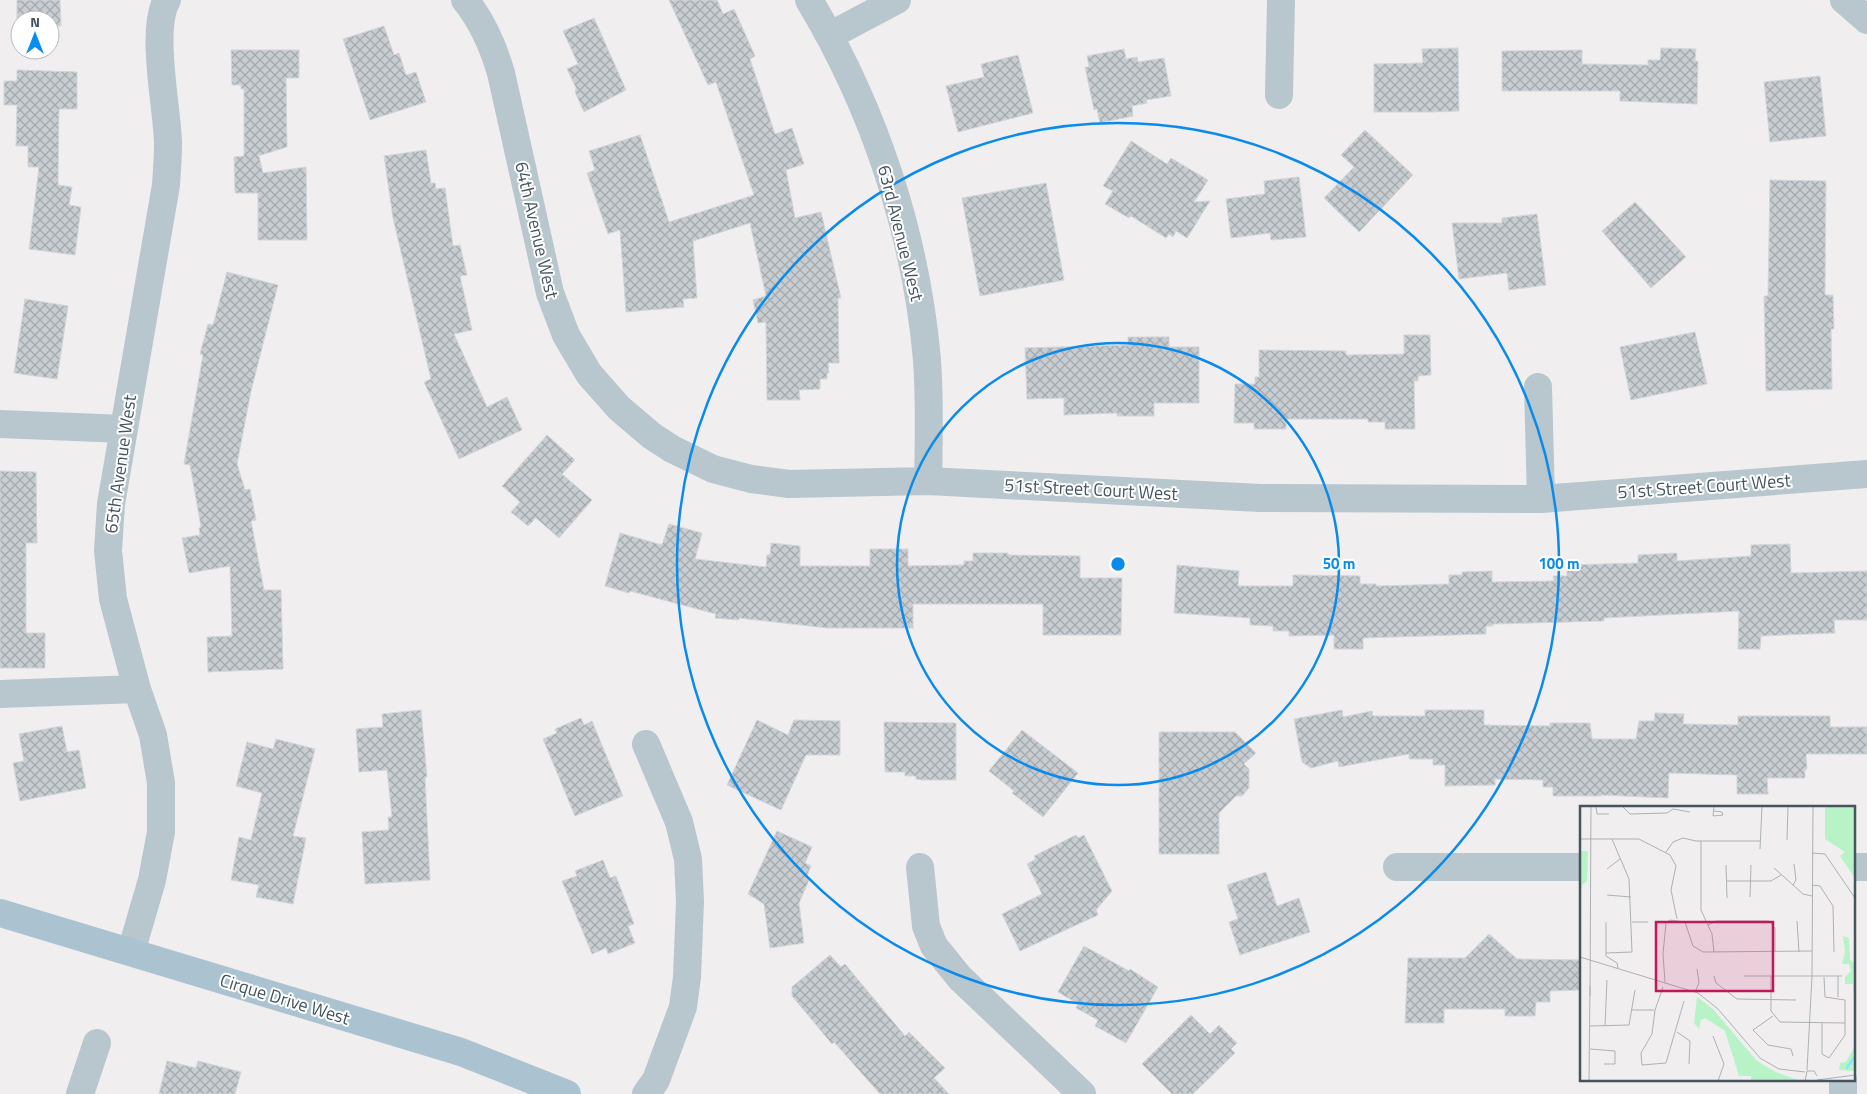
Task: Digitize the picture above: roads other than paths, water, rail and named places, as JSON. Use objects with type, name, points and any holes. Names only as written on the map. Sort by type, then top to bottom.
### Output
[{"type":"main road","name":"Cirque Drive West","points":[[0,913],[461,1052],[492,1062],[568,1094]]},
{"type":"street","name":"65th Avenue West","points":[[131,952],[152,880],[161,832],[160,774],[153,735],[137,689],[116,614],[108,552],[111,504],[166,185],[168,142],[160,52],[160,17],[166,0]]},
{"type":"street","name":"64th Avenue West","points":[[465,0],[482,23],[494,47],[550,293],[566,335],[589,374],[619,408],[652,436]]},
{"type":"street","name":"63rd Avenue West","points":[[809,0],[830,36],[855,86],[894,192],[908,247],[919,302],[926,359],[930,415],[928,481]]},
{"type":"street","points":[[830,36],[897,0]]},
{"type":"street","points":[[1279,95],[1281,0]]},
{"type":"street","points":[[1844,0],[1867,20]]},
{"type":"street","points":[[1538,387],[1541,499]]},
{"type":"street","points":[[0,424],[124,429]]},
{"type":"street","name":"51st Street Court West","points":[[652,436],[672,450],[713,469],[751,479],[789,484],[928,481],[1260,498],[1541,499],[1867,474]]},
{"type":"street","points":[[0,694],[137,689]]},
{"type":"street","points":[[646,744],[679,822],[688,859],[690,902],[687,977],[683,1007],[656,1080],[646,1094]]},
{"type":"street","points":[[920,867],[926,926],[934,946],[960,978],[1082,1094]]},
{"type":"street","points":[[1397,867],[1580,867]]},
{"type":"street","points":[[1854,867],[1867,867]]},
{"type":"street","points":[[80,1094],[97,1043]]}]
